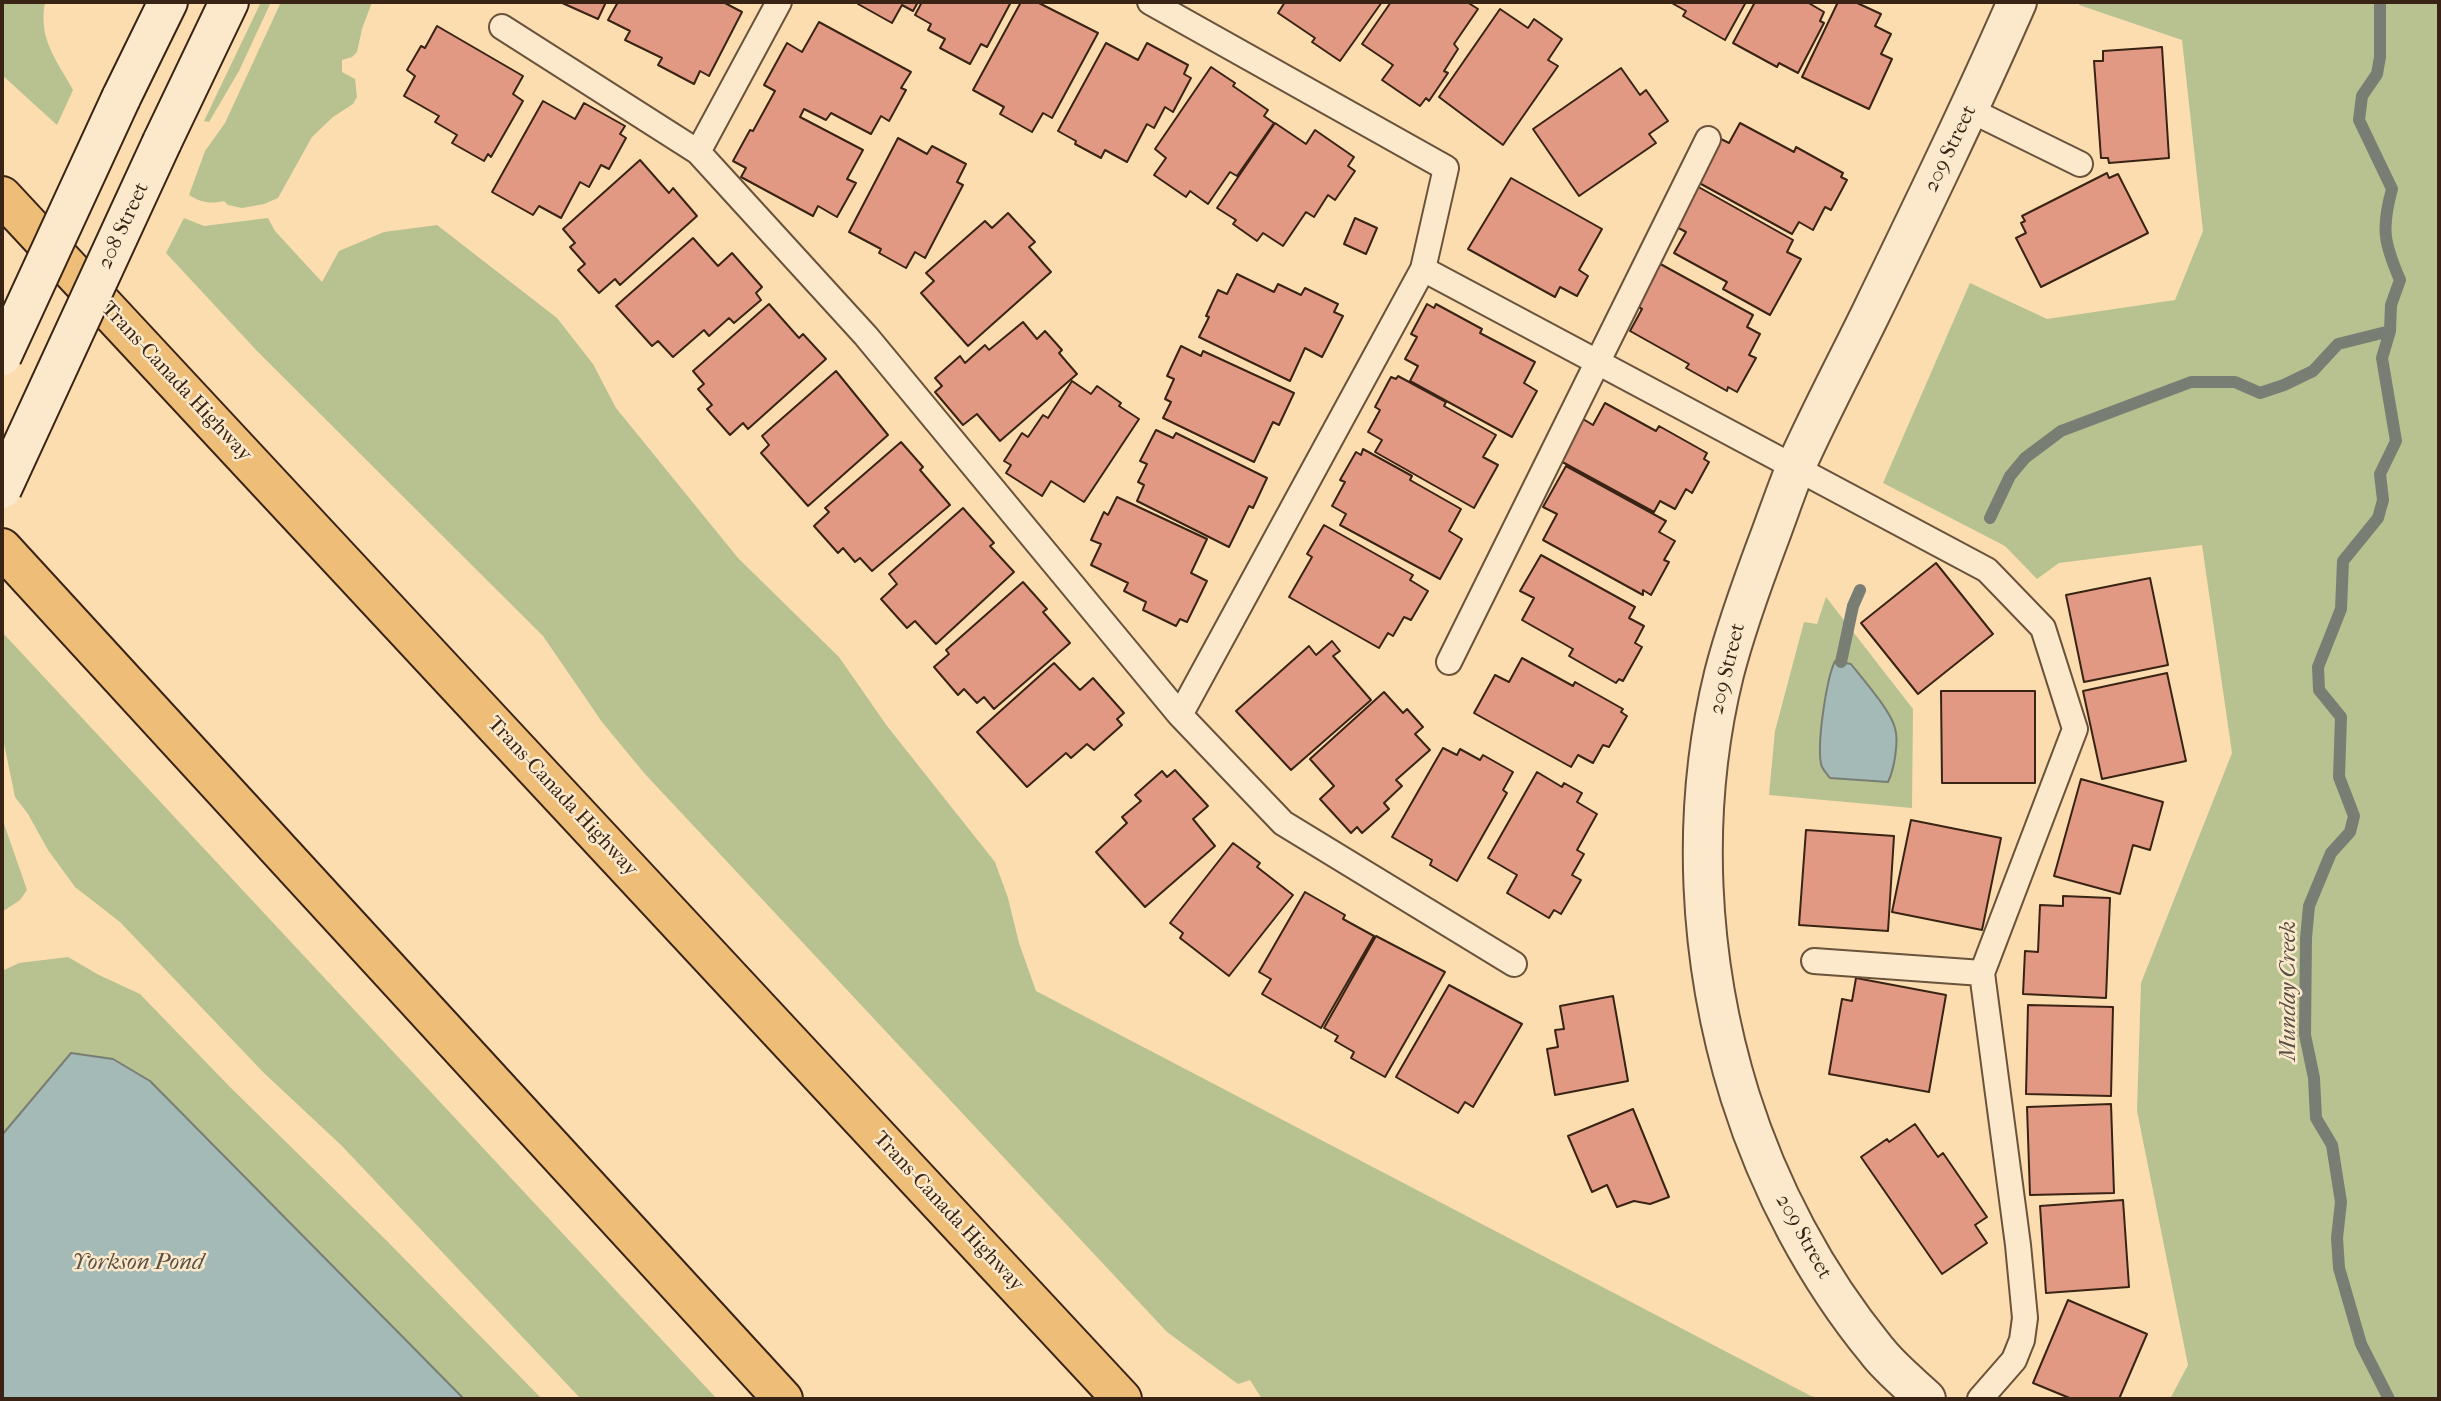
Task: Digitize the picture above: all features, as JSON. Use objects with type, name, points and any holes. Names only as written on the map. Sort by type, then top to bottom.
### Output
[{"type":"highway","name":"Trans-Canada Highway","points":[[2,196],[1122,1399]]},
{"type":"highway","points":[[2,548],[783,1399]]},
{"type":"street","points":[[2,356],[168,2]]},
{"type":"street","name":"208 Street","points":[[2,489],[229,2]]},
{"type":"street","name":"209 Street","points":[[1926,1399],[1879,1354],[1842,1306],[1807,1250],[1773,1182],[1748,1121],[1732,1070],[1712,982],[1705,914],[1702,840],[1711,744],[1724,675],[1745,601],[1796,467],[1970,110],[2018,2]]},
{"type":"lane","points":[[698,152],[779,2]]},
{"type":"lane","points":[[1150,2],[1446,168],[1423,269],[1180,715]]},
{"type":"lane","points":[[502,27],[698,152],[866,336],[1180,715],[1283,824],[1514,964]]},
{"type":"lane","points":[[1970,110],[2080,164]]},
{"type":"lane","points":[[1449,662],[1707,139]]},
{"type":"lane","points":[[1423,269],[1987,570],[2043,628],[2075,729],[1982,972],[2025,1318],[2022,1340],[2014,1360],[1980,1399]]},
{"type":"lane","points":[[1814,961],[1982,972]]},
{"type":"green space","points":[[2,2],[45,2],[43,15],[46,38],[73,90],[57,125],[2,75]]},
{"type":"green space","points":[[261,2],[271,2],[239,71],[209,122],[204,121]]},
{"type":"green space","points":[[281,2],[372,2],[357,52],[342,60],[342,72],[355,79],[357,97],[353,104],[333,117],[312,137],[278,198],[242,208],[228,205],[224,201],[210,203],[198,200],[189,195],[205,151],[225,123]]},
{"type":"green space","points":[[2080,2],[2439,2],[2439,1399],[2170,1399],[2188,1365],[2137,1111],[2141,983],[2232,753],[2202,545],[2059,563],[2037,579],[2005,546],[1883,483],[1970,283],[2047,319],[2175,300],[2203,231],[2182,40],[2079,5]]},
{"type":"green space","points":[[184,218],[204,226],[268,218],[275,231],[322,282],[339,251],[384,232],[437,225],[557,318],[593,364],[616,408],[738,558],[839,657],[887,726],[995,862],[1036,991],[1811,1396],[1825,1399],[1262,1399],[1250,1380],[1238,1384],[1167,1332],[645,774],[602,722],[543,636],[258,352],[166,253]]},
{"type":"green space","points":[[1826,597],[1913,709],[1912,808],[1769,795],[1775,731],[1804,622],[1817,624]],"holes":[[[1835,661],[1851,664],[1821,765],[1823,712],[1830,673]]]},
{"type":"green space","points":[[2,632],[717,1399],[581,1399],[342,1146],[264,1073],[120,922],[75,887],[15,797],[2,734]]},
{"type":"green space","points":[[2,818],[27,890],[20,900],[2,912]]},
{"type":"green space","points":[[68,957],[140,994],[542,1399],[464,1399],[150,1081],[113,1059],[71,1053],[2,1135],[2,971],[19,963]]},
{"type":"water","points":[[1835,661],[1851,664],[1876,695],[1892,721],[1896,748],[1888,782],[1830,778],[1822,766],[1820,742],[1823,712]]},
{"type":"water","name":"Yorkson Pond","points":[[71,1053],[113,1059],[150,1081],[464,1399],[2,1399],[2,1135]]},
{"type":"building","points":[[560,2],[606,2],[598,19]]},
{"type":"building","points":[[618,2],[723,2],[742,12],[709,76],[700,71],[694,84],[658,65],[662,58],[625,40],[630,31],[608,20]]},
{"type":"building","points":[[918,2],[913,11],[902,5],[892,23],[858,4]]},
{"type":"building","points":[[922,2],[1011,2],[987,47],[981,44],[970,64],[940,48],[945,39],[928,30],[931,24],[915,15]]},
{"type":"building","points":[[1021,2],[1037,2],[1098,33],[1052,118],[1043,113],[1032,132],[1000,114],[1004,107],[973,90]]},
{"type":"building","points":[[1285,2],[1382,2],[1340,61],[1312,42],[1315,38],[1278,13]]},
{"type":"building","points":[[1391,2],[1467,2],[1478,9],[1454,44],[1458,49],[1444,71],[1448,73],[1429,101],[1426,98],[1420,106],[1382,80],[1393,65],[1362,44]]},
{"type":"building","points":[[1670,2],[1746,2],[1725,40],[1683,16],[1686,11]]},
{"type":"building","points":[[1755,2],[1807,2],[1824,12],[1820,21],[1824,23],[1798,73],[1779,63],[1777,67],[1733,43]]},
{"type":"building","points":[[1838,2],[1855,2],[1881,14],[1875,26],[1891,34],[1881,54],[1892,59],[1869,109],[1802,77]]},
{"type":"building","points":[[1500,9],[1528,28],[1534,19],[1562,39],[1548,60],[1558,66],[1503,145],[1439,97]]},
{"type":"building","points":[[819,22],[911,72],[901,88],[906,90],[889,121],[881,116],[871,134],[831,113],[826,120],[804,109],[800,117],[863,150],[847,179],[856,183],[837,217],[818,206],[813,216],[741,177],[746,168],[733,161],[775,91],[764,85],[787,43],[802,52]]},
{"type":"building","points":[[437,26],[523,76],[513,94],[523,101],[491,157],[488,154],[484,161],[452,143],[457,135],[435,122],[439,116],[404,96],[415,76],[407,70],[421,46],[425,48]]},
{"type":"building","points":[[1106,43],[1138,60],[1147,43],[1188,65],[1184,74],[1191,78],[1173,112],[1165,107],[1154,128],[1147,124],[1127,162],[1105,150],[1101,158],[1058,131]]},
{"type":"building","points":[[2162,47],[2169,158],[2109,163],[2108,158],[2101,158],[2094,61],[2103,61],[2103,51]]},
{"type":"building","points":[[1211,67],[1268,110],[1264,116],[1274,123],[1237,176],[1230,172],[1208,204],[1190,191],[1186,197],[1154,175],[1166,158],[1155,149]]},
{"type":"building","points":[[1621,68],[1640,95],[1646,90],[1668,121],[1649,134],[1656,143],[1579,196],[1533,129]]},
{"type":"building","points":[[543,101],[575,119],[584,103],[625,126],[620,134],[626,138],[609,169],[601,165],[589,187],[580,182],[561,218],[539,206],[533,215],[492,192]]},
{"type":"building","points":[[1275,123],[1306,144],[1315,130],[1354,157],[1348,166],[1355,171],[1335,200],[1328,195],[1314,217],[1306,212],[1283,246],[1263,233],[1257,241],[1233,224],[1236,220],[1217,208]]},
{"type":"building","points":[[1740,123],[1794,152],[1796,147],[1843,173],[1841,177],[1847,180],[1831,210],[1825,207],[1813,230],[1799,222],[1792,234],[1692,179],[1715,136],[1729,143]]},
{"type":"building","points":[[898,138],[927,154],[932,146],[966,164],[957,182],[963,185],[925,258],[915,252],[906,268],[879,253],[881,249],[849,232]]},
{"type":"building","points":[[640,160],[669,193],[673,188],[697,216],[620,285],[615,279],[599,293],[578,270],[585,264],[570,247],[575,243],[563,229]]},
{"type":"building","points":[[2107,173],[2109,178],[2118,174],[2148,233],[2041,287],[2016,238],[2026,233],[2021,223],[2025,221],[2022,216]]},
{"type":"building","points":[[1511,178],[1602,229],[1579,270],[1588,276],[1577,296],[1560,287],[1555,297],[1468,249]]},
{"type":"building","points":[[1695,185],[1793,240],[1787,252],[1801,259],[1770,315],[1723,289],[1727,282],[1674,253],[1686,232],[1673,225]]},
{"type":"building","points":[[1008,213],[1035,242],[1029,247],[1051,272],[968,346],[921,293],[934,281],[926,273],[985,221],[992,228]]},
{"type":"building","points":[[1355,218],[1377,228],[1366,254],[1344,244]]},
{"type":"building","points":[[693,238],[718,266],[732,253],[762,287],[756,293],[761,300],[734,323],[729,318],[709,336],[704,330],[673,357],[658,341],[652,346],[616,306]]},
{"type":"building","points":[[1655,261],[1753,315],[1747,327],[1760,334],[1749,355],[1756,358],[1737,392],[1728,387],[1727,391],[1686,368],[1689,364],[1630,331],[1642,309],[1631,303]]},
{"type":"building","points":[[1237,274],[1274,292],[1278,284],[1301,295],[1305,288],[1338,304],[1334,312],[1343,316],[1322,357],[1305,348],[1290,381],[1199,337],[1218,290],[1227,294]]},
{"type":"building","points":[[769,304],[799,338],[803,334],[826,359],[748,429],[743,423],[730,435],[707,409],[712,405],[698,389],[704,384],[693,371]]},
{"type":"building","points":[[1427,304],[1434,308],[1436,304],[1482,329],[1480,333],[1535,362],[1524,383],[1537,391],[1512,437],[1410,381],[1418,366],[1405,359],[1417,337],[1411,334]]},
{"type":"building","points":[[1023,322],[1037,339],[1045,331],[1062,350],[1059,353],[1077,374],[1000,441],[977,414],[963,425],[935,392],[942,386],[935,378],[960,356],[965,363],[985,345],[989,350]]},
{"type":"building","points":[[1181,346],[1201,356],[1203,351],[1294,393],[1279,425],[1273,422],[1254,462],[1163,418],[1171,402],[1165,399],[1174,379],[1167,376]]},
{"type":"building","points":[[836,371],[888,435],[808,506],[761,453],[769,445],[762,436]]},
{"type":"building","points":[[1398,376],[1446,402],[1444,406],[1496,435],[1483,457],[1498,465],[1474,508],[1375,452],[1382,440],[1368,432],[1380,410],[1375,407],[1391,377],[1396,379]]},
{"type":"building","points":[[1072,381],[1091,394],[1097,386],[1121,403],[1119,406],[1139,419],[1084,502],[1051,481],[1042,496],[1006,473],[1011,465],[1004,461],[1022,433],[1028,437],[1043,415],[1048,418]]},
{"type":"building","points":[[1605,403],[1656,431],[1659,426],[1707,453],[1704,459],[1709,462],[1692,493],[1686,489],[1675,509],[1660,501],[1654,512],[1555,458],[1578,416],[1593,425]]},
{"type":"building","points":[[1156,430],[1173,438],[1176,433],[1267,478],[1253,508],[1249,506],[1229,547],[1137,501],[1144,485],[1138,482],[1147,464],[1140,461]]},
{"type":"building","points":[[901,442],[923,467],[920,470],[950,505],[872,571],[860,558],[855,562],[843,548],[838,553],[814,526],[829,512],[825,508]]},
{"type":"building","points":[[1363,449],[1412,476],[1410,480],[1461,509],[1449,531],[1462,539],[1440,579],[1340,525],[1346,514],[1332,506],[1345,482],[1340,480],[1356,452],[1361,455]]},
{"type":"building","points":[[1566,466],[1666,521],[1659,532],[1675,541],[1664,560],[1669,562],[1651,595],[1643,590],[1643,595],[1543,540],[1557,514],[1543,507]]},
{"type":"building","points":[[1117,497],[1207,539],[1191,573],[1207,581],[1187,622],[1180,619],[1176,626],[1143,610],[1146,602],[1124,591],[1128,583],[1091,565],[1101,544],[1091,540],[1104,512],[1108,515]]},
{"type":"building","points":[[963,508],[994,543],[990,546],[1014,572],[936,644],[915,621],[907,628],[881,599],[897,584],[889,574]]},
{"type":"building","points":[[1324,525],[1413,575],[1410,580],[1428,591],[1411,620],[1404,617],[1393,636],[1388,633],[1379,648],[1289,597],[1312,557],[1307,554]]},
{"type":"building","points":[[1541,555],[1635,607],[1629,618],[1644,626],[1635,643],[1642,647],[1623,681],[1619,679],[1616,683],[1569,656],[1573,649],[1522,620],[1534,598],[1520,591]]},
{"type":"building","points":[[1936,563],[1993,634],[1918,694],[1861,623]]},
{"type":"building","points":[[2150,578],[2168,665],[2084,682],[2066,595]]},
{"type":"building","points":[[1023,582],[1047,609],[1043,612],[1070,643],[994,709],[984,697],[977,703],[964,689],[958,695],[934,667],[949,654],[946,650]]},
{"type":"building","points":[[1332,641],[1340,651],[1333,656],[1371,700],[1291,770],[1236,711],[1309,646],[1316,655]]},
{"type":"building","points":[[1522,658],[1573,686],[1575,682],[1623,709],[1621,712],[1627,716],[1609,747],[1603,745],[1593,763],[1578,755],[1571,767],[1474,713],[1495,675],[1509,682]]},
{"type":"building","points":[[1054,663],[1080,690],[1093,678],[1124,713],[1117,719],[1122,725],[1094,750],[1087,744],[1071,758],[1066,753],[1027,787],[977,732]]},
{"type":"building","points":[[2167,673],[2186,761],[2102,779],[2083,691]]},
{"type":"building","points":[[1941,691],[2035,691],[2035,783],[1942,783]]},
{"type":"building","points":[[1384,692],[1403,713],[1407,709],[1423,727],[1415,734],[1430,750],[1396,780],[1402,786],[1384,803],[1389,809],[1362,833],[1357,827],[1351,833],[1320,799],[1334,786],[1310,759]]},
{"type":"building","points":[[1443,748],[1457,755],[1460,749],[1480,760],[1483,755],[1513,772],[1503,790],[1507,793],[1457,881],[1430,865],[1432,860],[1392,837]]},
{"type":"building","points":[[1175,770],[1208,806],[1193,819],[1215,846],[1145,907],[1096,852],[1127,823],[1122,817],[1141,801],[1135,795],[1162,771],[1167,777]]},
{"type":"building","points":[[1537,772],[1562,787],[1564,783],[1582,793],[1577,802],[1597,814],[1577,850],[1584,854],[1572,875],[1581,880],[1561,914],[1554,910],[1549,918],[1507,893],[1517,875],[1488,858]]},
{"type":"building","points":[[2081,779],[2163,802],[2150,850],[2133,845],[2120,894],[2054,876]]},
{"type":"building","points":[[1911,820],[2001,838],[1982,930],[1892,912]]},
{"type":"building","points":[[1806,830],[1894,836],[1888,931],[1799,925]]},
{"type":"building","points":[[1233,843],[1260,863],[1257,867],[1293,895],[1229,976],[1180,938],[1183,933],[1170,923]]},
{"type":"building","points":[[1305,892],[1345,915],[1343,919],[1374,936],[1321,1028],[1262,994],[1271,979],[1259,972]]},
{"type":"building","points":[[2063,896],[2110,898],[2106,998],[2023,994],[2025,951],[2038,952],[2040,905],[2063,906]]},
{"type":"building","points":[[1376,936],[1445,972],[1385,1077],[1351,1058],[1354,1052],[1335,1041],[1338,1036],[1324,1028]]},
{"type":"building","points":[[1856,978],[1946,995],[1929,1092],[1829,1074],[1842,999],[1852,1001]]},
{"type":"building","points":[[1449,985],[1522,1024],[1473,1107],[1465,1102],[1458,1113],[1396,1077]]},
{"type":"building","points":[[1613,996],[1628,1081],[1555,1095],[1547,1049],[1558,1047],[1555,1030],[1564,1029],[1560,1006]]},
{"type":"building","points":[[2028,1005],[2113,1007],[2111,1096],[2026,1094]]},
{"type":"building","points":[[2111,1104],[2114,1193],[2030,1195],[2027,1107]]},
{"type":"building","points":[[1633,1109],[1669,1197],[1650,1204],[1634,1201],[1617,1207],[1607,1185],[1592,1192],[1568,1136]]},
{"type":"building","points":[[1915,1124],[1938,1157],[1943,1153],[1987,1217],[1975,1225],[1987,1243],[1942,1274],[1861,1157]]},
{"type":"building","points":[[2123,1200],[2129,1287],[2046,1293],[2040,1206]]},
{"type":"building","points":[[2068,1300],[2147,1334],[2119,1399],[2072,1399],[2033,1383]]},
{"type":"waterway","name":"Munday Creek","points":[[2380,2],[2380,57],[2377,74],[2362,96],[2359,120],[2392,189],[2385,226],[2390,256],[2400,280],[2391,305],[2390,331],[2382,358],[2396,441],[2380,474],[2383,500],[2378,518],[2343,561],[2341,609],[2318,667],[2319,690],[2341,717],[2339,777],[2354,816],[2350,832],[2331,853],[2309,906],[2305,1035],[2314,1078],[2316,1118],[2332,1145],[2341,1202],[2337,1238],[2339,1268],[2361,1344],[2389,1399]]},
{"type":"waterway","points":[[1990,518],[2010,476],[2025,458],[2061,431],[2191,382],[2235,382],[2260,393],[2313,371],[2338,344],[2390,331]]},
{"type":"waterway","points":[[1841,662],[1853,606],[1860,590]]}]
